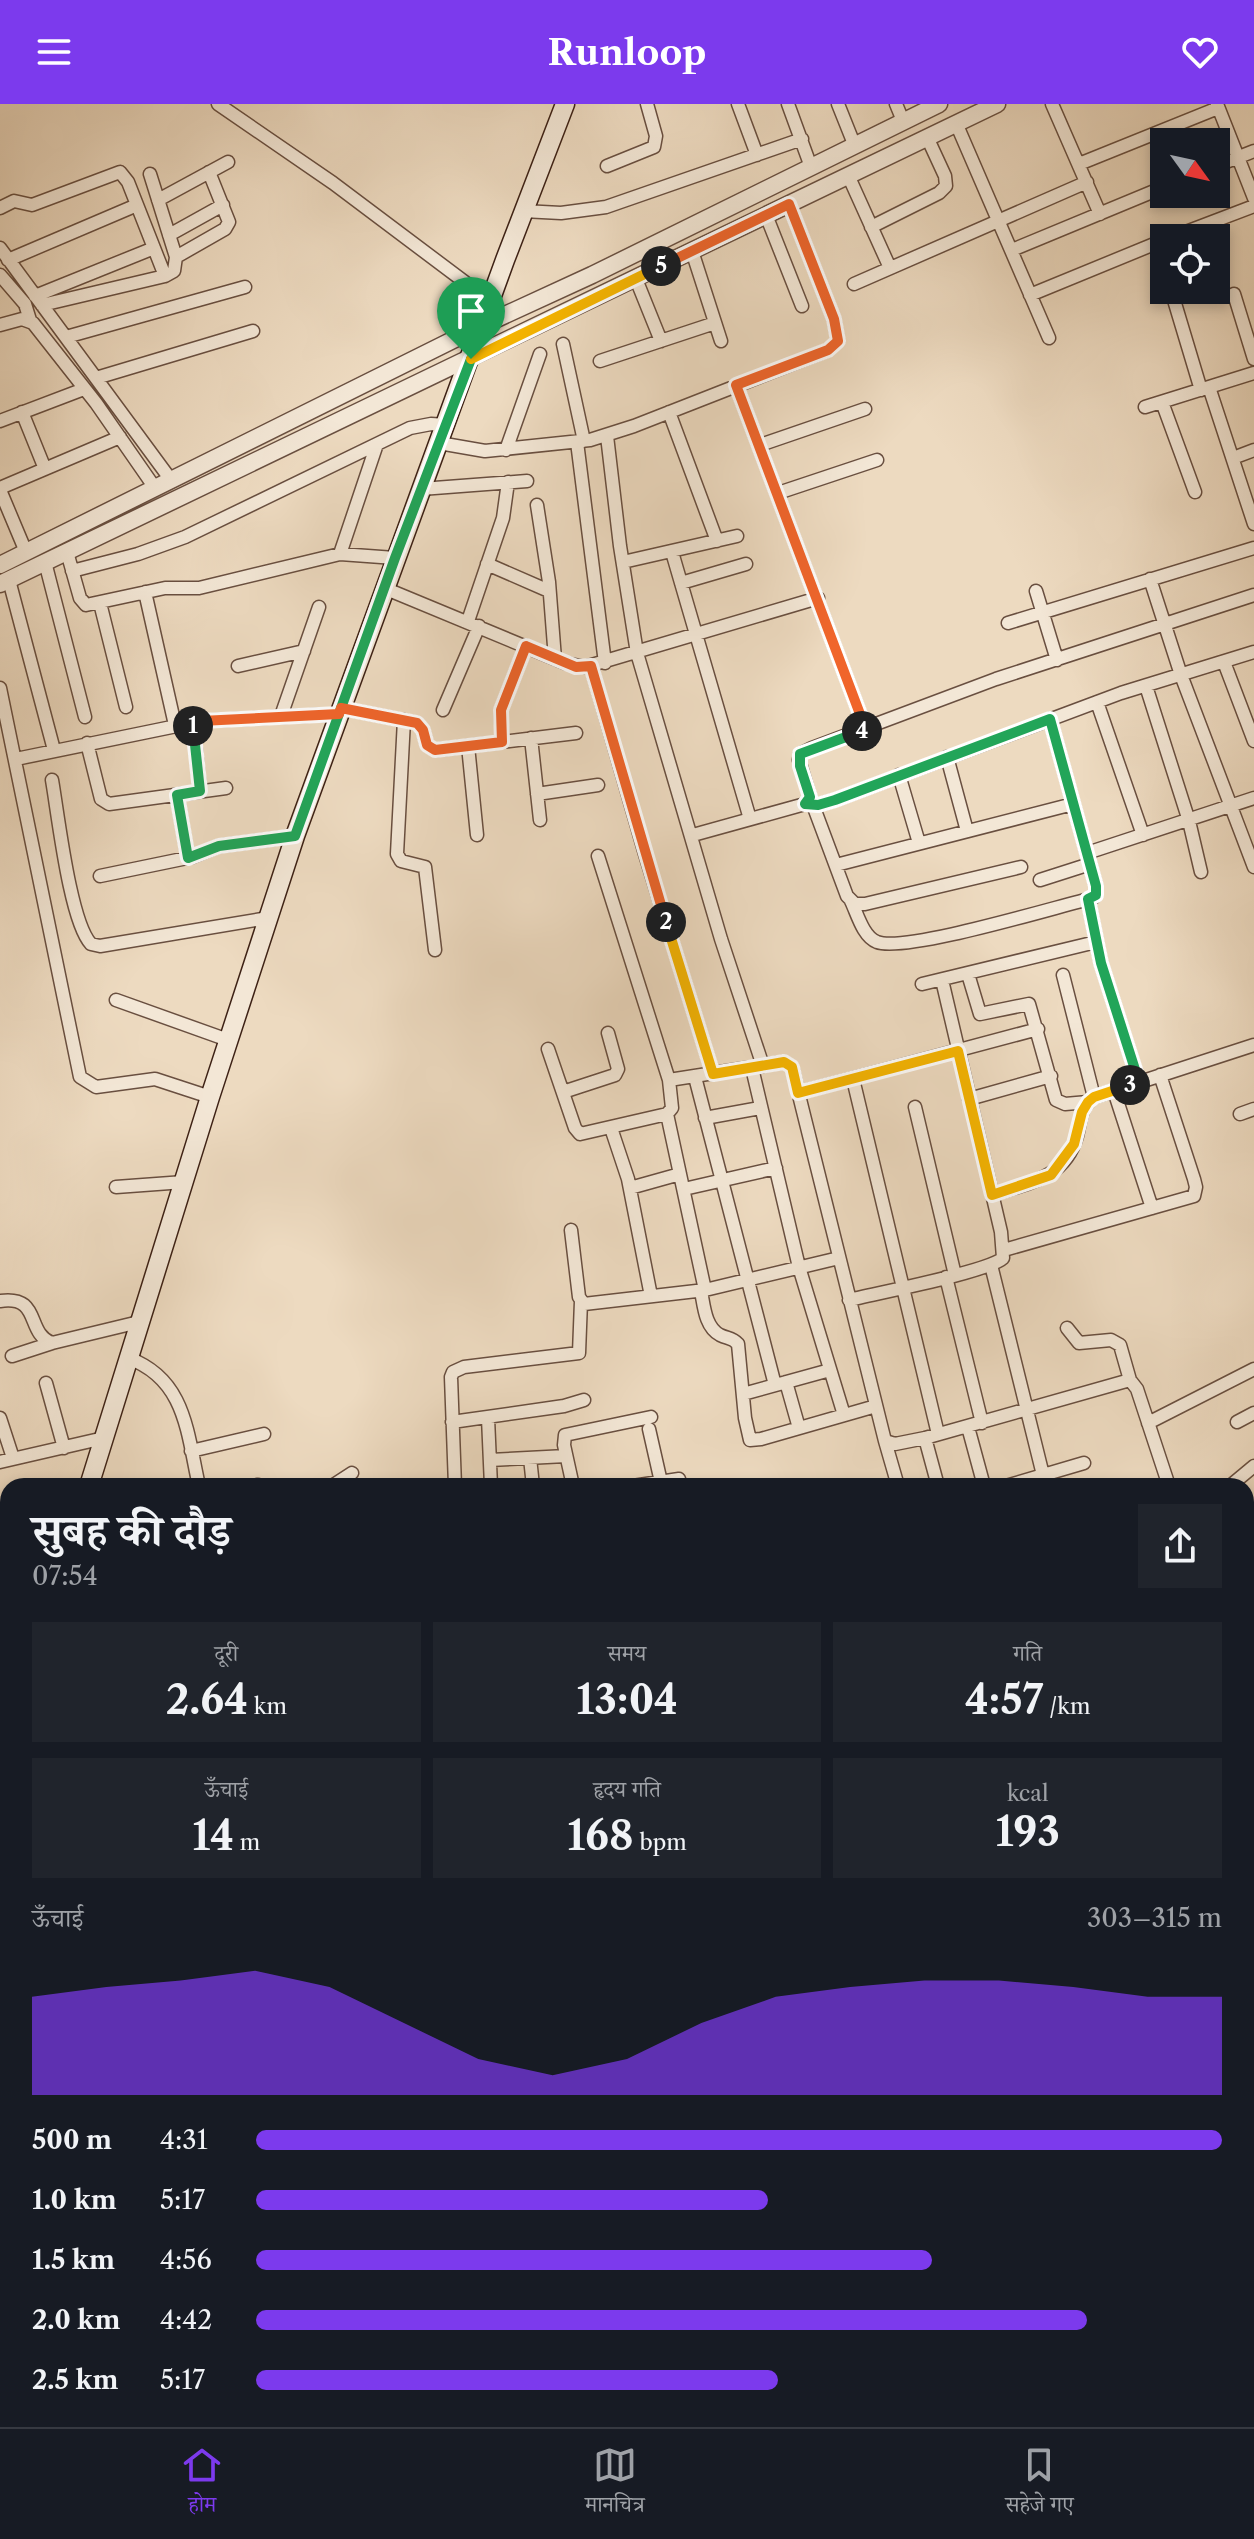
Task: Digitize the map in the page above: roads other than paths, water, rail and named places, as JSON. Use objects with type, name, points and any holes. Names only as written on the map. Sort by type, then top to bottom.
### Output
[{"type":"main road","points":[[92,1478],[295,836],[565,104]]},
{"type":"street","points":[[218,104],[333,183],[490,301]]},
{"type":"street","points":[[607,166],[654,147],[656,136],[647,104]]},
{"type":"street","points":[[738,104],[757,155]]},
{"type":"street","points":[[788,104],[811,167]]},
{"type":"street","points":[[838,104],[854,144]]},
{"type":"street","points":[[896,104],[903,121]]},
{"type":"street","points":[[3,576],[67,552],[476,342],[578,282],[939,104]]},
{"type":"street","points":[[3,576],[26,552],[171,480],[476,342],[636,279],[997,104]]},
{"type":"street","points":[[1052,104],[1100,214]]},
{"type":"street","points":[[1079,164],[1217,106],[1254,198]]},
{"type":"street","points":[[956,123],[1049,338]]},
{"type":"street","points":[[871,227],[944,190],[947,182],[927,137]]},
{"type":"street","points":[[523,211],[561,213],[596,209],[802,139]]},
{"type":"street","points":[[1230,160],[1254,151]]},
{"type":"street","points":[[158,200],[228,162]]},
{"type":"street","points":[[0,208],[14,201],[28,205],[38,203],[116,172],[124,175],[165,276]]},
{"type":"street","points":[[176,257],[225,229],[229,222],[209,172]]},
{"type":"street","points":[[39,301],[165,276],[176,268],[176,257],[150,174]]},
{"type":"street","points":[[848,175],[890,268]]},
{"type":"street","points":[[854,284],[1087,182]]},
{"type":"street","points":[[1012,250],[1150,193]]},
{"type":"street","points":[[72,571],[138,554],[185,537],[422,425],[485,451],[580,442],[607,436],[828,350],[838,341],[834,319],[789,204]]},
{"type":"street","points":[[8,260],[137,205]]},
{"type":"street","points":[[169,235],[223,205]]},
{"type":"street","points":[[1207,224],[1254,206]]},
{"type":"street","points":[[766,215],[802,306]]},
{"type":"street","points":[[1030,295],[1150,246]]},
{"type":"street","points":[[0,248],[171,480]]},
{"type":"street","points":[[39,301],[154,248]]},
{"type":"street","points":[[692,251],[721,341]]},
{"type":"street","points":[[0,275],[25,304],[30,320],[155,488]]},
{"type":"street","points":[[636,279],[661,341]]},
{"type":"street","points":[[66,337],[245,287]]},
{"type":"street","points":[[1234,294],[1254,359]]},
{"type":"street","points":[[1176,304],[1205,389],[1250,501],[1254,524]]},
{"type":"street","points":[[0,325],[30,320]]},
{"type":"street","points":[[600,361],[715,323]]},
{"type":"street","points":[[96,378],[253,331]]},
{"type":"street","points":[[563,344],[580,442],[605,663]]},
{"type":"street","points":[[506,450],[540,354]]},
{"type":"street","points":[[1145,407],[1254,373]]},
{"type":"street","points":[[736,385],[866,730]]},
{"type":"street","points":[[0,421],[84,389]]},
{"type":"street","points":[[1162,402],[1195,492]]},
{"type":"street","points":[[760,445],[865,409]]},
{"type":"street","points":[[22,412],[45,469]]},
{"type":"street","points":[[669,412],[717,541]]},
{"type":"street","points":[[607,436],[637,653],[693,835],[757,1067],[760,1108],[799,1267],[844,1415]]},
{"type":"street","points":[[26,552],[0,489],[120,437]]},
{"type":"street","points":[[340,554],[377,444]]},
{"type":"street","points":[[1233,458],[1254,450]]},
{"type":"street","points":[[778,493],[877,460]]},
{"type":"street","points":[[421,489],[527,481]]},
{"type":"street","points":[[443,710],[474,623],[487,564],[506,509],[508,482]]},
{"type":"street","points":[[537,505],[555,659]]},
{"type":"street","points":[[623,562],[737,536]]},
{"type":"street","points":[[1008,623],[1254,548]]},
{"type":"street","points":[[67,552],[83,604],[165,588],[199,588],[340,554],[395,558]]},
{"type":"street","points":[[672,552],[750,819]]},
{"type":"street","points":[[45,562],[85,717]]},
{"type":"street","points":[[487,564],[549,591]]},
{"type":"street","points":[[681,583],[746,564]]},
{"type":"street","points":[[3,576],[54,750]]},
{"type":"street","points":[[1150,579],[1181,675],[1251,849],[1254,867]]},
{"type":"street","points":[[384,588],[576,667],[605,663],[818,598]]},
{"type":"street","points":[[1036,591],[1057,660]]},
{"type":"street","points":[[145,592],[175,725]]},
{"type":"street","points":[[1050,719],[1097,891],[1093,898],[944,935],[892,944],[871,938],[851,901],[809,804],[800,754],[996,679],[1254,595]]},
{"type":"street","points":[[100,603],[126,707]]},
{"type":"street","points":[[281,716],[319,607]]},
{"type":"street","points":[[502,742],[501,710],[526,646]]},
{"type":"street","points":[[238,666],[304,651]]},
{"type":"street","points":[[693,835],[835,800],[1097,702],[1254,652]]},
{"type":"street","points":[[1224,662],[1252,727],[1254,741]]},
{"type":"street","points":[[591,666],[713,1074]]},
{"type":"street","points":[[1146,686],[1189,821],[1201,872]]},
{"type":"street","points":[[0,688],[80,1077],[96,1087],[155,1079],[210,1097]]},
{"type":"street","points":[[1097,702],[1143,835]]},
{"type":"street","points":[[16,759],[193,722],[340,711],[420,725],[430,748],[576,733]]},
{"type":"street","points":[[404,720],[397,854],[406,863],[425,867],[435,950]]},
{"type":"street","points":[[193,722],[200,791]]},
{"type":"street","points":[[531,738],[540,820]]},
{"type":"street","points":[[87,743],[103,801],[116,804],[226,788]]},
{"type":"street","points":[[468,746],[477,835]]},
{"type":"street","points":[[947,757],[967,831]]},
{"type":"street","points":[[899,775],[919,843]]},
{"type":"street","points":[[52,780],[73,897],[83,933],[91,944],[100,946],[268,918]]},
{"type":"street","points":[[537,794],[598,785]]},
{"type":"street","points":[[177,795],[188,858]]},
{"type":"street","points":[[1040,880],[1143,835],[1254,798]]},
{"type":"street","points":[[836,865],[1073,804]]},
{"type":"street","points":[[100,876],[188,858],[219,846],[295,836]]},
{"type":"street","points":[[548,1049],[577,1132],[584,1135],[667,1114],[672,1108],[669,1080],[598,856]]},
{"type":"street","points":[[851,901],[865,904],[1021,867]]},
{"type":"street","points":[[1088,899],[1101,963],[1139,1082]]},
{"type":"street","points":[[922,984],[1096,942]]},
{"type":"street","points":[[968,974],[980,1014],[1029,1004],[1056,1100],[1060,1103],[1091,1099],[1254,1045]]},
{"type":"street","points":[[992,1195],[1051,1175],[1074,1144],[1082,1112],[1091,1099],[1063,975]]},
{"type":"street","points":[[849,1300],[991,1265],[1003,1258],[992,1195],[942,980]]},
{"type":"street","points":[[116,1000],[228,1040]]},
{"type":"street","points":[[798,1093],[1038,1029]]},
{"type":"street","points":[[563,1092],[615,1075],[618,1069],[608,1033]]},
{"type":"street","points":[[669,1080],[789,1064],[896,1478]]},
{"type":"street","points":[[1004,1250],[1190,1197],[1196,1192],[1160,1075]]},
{"type":"street","points":[[969,1099],[1051,1076]]},
{"type":"street","points":[[695,1077],[746,1279],[799,1428]]},
{"type":"street","points":[[853,1079],[902,1287],[932,1436],[937,1478]]},
{"type":"street","points":[[1114,1091],[1152,1208]]},
{"type":"street","points":[[915,1107],[982,1423]]},
{"type":"street","points":[[705,1118],[760,1108]]},
{"type":"street","points":[[1240,1114],[1254,1109]]},
{"type":"street","points":[[667,1114],[684,1189],[705,1310],[713,1329],[738,1344],[750,1440],[876,1406]]},
{"type":"street","points":[[611,1128],[630,1188],[651,1296]]},
{"type":"street","points":[[684,1189],[776,1168]]},
{"type":"street","points":[[630,1188],[680,1174]]},
{"type":"street","points":[[116,1187],[184,1182]]},
{"type":"street","points":[[455,1478],[451,1377],[457,1369],[579,1353],[581,1301],[571,1230]]},
{"type":"street","points":[[581,1301],[588,1303],[703,1291],[839,1258]]},
{"type":"street","points":[[991,1265],[1043,1475]]},
{"type":"street","points":[[0,1301],[23,1303],[43,1338],[52,1343]]},
{"type":"street","points":[[12,1356],[139,1322]]},
{"type":"street","points":[[1067,1328],[1079,1343],[1111,1340],[1120,1345],[1166,1478]]},
{"type":"street","points":[[128,1358],[150,1368],[169,1386],[181,1411],[197,1478]]},
{"type":"street","points":[[1148,1423],[1254,1369]]},
{"type":"street","points":[[743,1394],[830,1370]]},
{"type":"street","points":[[885,1441],[895,1444],[932,1436],[1130,1380]]},
{"type":"street","points":[[46,1383],[64,1448]]},
{"type":"street","points":[[452,1422],[584,1400]]},
{"type":"street","points":[[1237,1422],[1254,1413]]},
{"type":"street","points":[[0,1418],[6,1460],[104,1438]]},
{"type":"street","points":[[488,1418],[491,1478]]},
{"type":"street","points":[[571,1478],[564,1439],[569,1432],[650,1423],[660,1478]]},
{"type":"street","points":[[968,1427],[982,1478]]},
{"type":"street","points":[[191,1451],[264,1434]]},
{"type":"street","points":[[490,1460],[566,1456]]},
{"type":"street","points":[[530,1458],[532,1478]]},
{"type":"street","points":[[1033,1478],[1084,1463]]},
{"type":"street","points":[[344,1478],[352,1473]]}]
